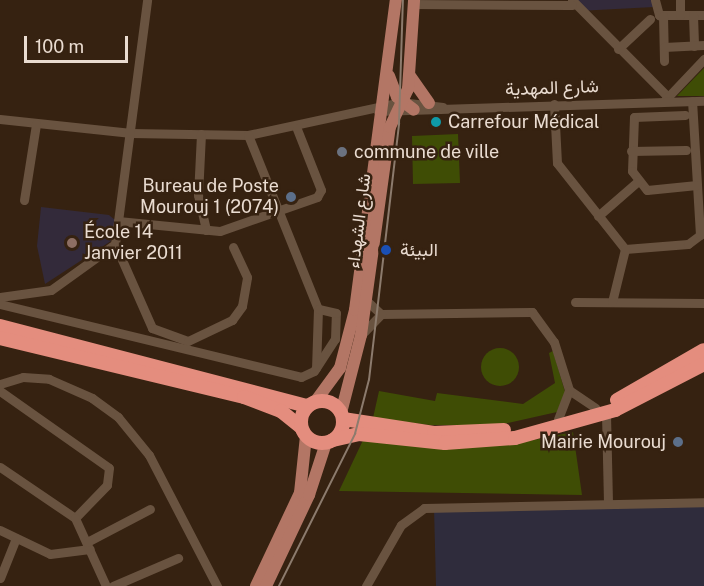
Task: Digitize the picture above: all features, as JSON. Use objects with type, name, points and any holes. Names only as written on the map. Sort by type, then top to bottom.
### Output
[{"type":"highway","points":[[0,326],[311,404],[327,402],[342,416],[434,433],[512,429],[601,411],[704,350]]},
{"type":"highway","points":[[0,338],[244,397],[281,411],[304,431],[330,442],[359,434],[478,442],[550,431],[601,411],[704,364]]},
{"type":"highway","points":[[304,431],[311,404]]},
{"type":"highway","points":[[330,442],[342,416]]},
{"type":"main road","name":"شارع الشهداء","points":[[311,404],[334,380],[351,328],[396,0]]},
{"type":"main road","name":"شارع الشهداء","points":[[342,416],[361,335],[410,76],[413,2]]},
{"type":"main road","points":[[388,69],[393,90],[404,108]]},
{"type":"main road","points":[[410,76],[429,103]]},
{"type":"main road","points":[[256,586],[300,493],[304,431]]},
{"type":"main road","points":[[266,586],[309,495],[330,442]]},
{"type":"street","points":[[147,0],[115,244],[152,328],[192,351],[297,377],[316,368],[334,343],[338,317],[318,309]]},
{"type":"street","points":[[655,0],[656,13],[663,16],[704,15]]},
{"type":"street","points":[[680,0],[680,15]]},
{"type":"street","points":[[413,2],[572,3],[665,99],[704,59]]},
{"type":"street","points":[[664,47],[699,46],[693,15]]},
{"type":"street","points":[[663,16],[664,61]]},
{"type":"street","points":[[618,49],[650,19]]},
{"type":"street","name":"شارع المهدية","points":[[443,107],[665,99],[704,101]]},
{"type":"street","points":[[626,249],[693,243],[702,229],[697,185],[693,101]]},
{"type":"street","points":[[404,108],[429,103],[443,107]]},
{"type":"street","points":[[554,104],[557,163],[626,249]]},
{"type":"street","points":[[0,119],[131,133],[248,135],[297,129],[380,110],[443,107]]},
{"type":"street","points":[[685,115],[634,117],[630,151],[637,182],[650,190],[697,185]]},
{"type":"street","points":[[24,200],[36,124]]},
{"type":"street","points":[[118,221],[226,230],[279,212],[321,192],[297,129]]},
{"type":"street","points":[[201,134],[198,195],[206,230]]},
{"type":"street","points":[[248,135],[318,309],[316,368]]},
{"type":"street","points":[[630,151],[686,150]]},
{"type":"street","points":[[598,216],[637,182]]},
{"type":"street","points":[[0,297],[51,290],[115,244]]},
{"type":"street","points":[[0,304],[173,342],[196,340],[232,320],[242,306],[247,277],[233,247]]},
{"type":"street","points":[[612,302],[626,249]]},
{"type":"street","points":[[367,301],[381,314],[532,312],[554,342],[569,390],[558,419]]},
{"type":"street","points":[[575,302],[704,303]]},
{"type":"street","points":[[361,335],[381,314]]},
{"type":"street","points":[[192,351],[196,340]]},
{"type":"street","points":[[17,399],[23,377]]},
{"type":"street","points":[[0,384],[23,377],[49,379],[77,390],[131,430],[150,454],[217,586]]},
{"type":"street","points":[[569,390],[601,411],[608,502]]},
{"type":"street","points":[[0,391],[17,399],[109,468],[107,485],[75,518]]},
{"type":"street","points":[[0,467],[75,518],[106,586]]},
{"type":"street","points":[[366,586],[401,525],[424,508],[608,502],[704,502]]},
{"type":"street","points":[[0,530],[56,555],[88,546],[150,509]]},
{"type":"street","points":[[0,578],[16,538]]},
{"type":"street","points":[[113,586],[178,558]]},
{"type":"shaded area","points":[[578,0],[654,0],[654,7],[578,11]]},
{"type":"shaded area","name":"École 14 Janvier 2011","points":[[41,207],[109,215],[115,220],[111,241],[45,284],[37,246]]},
{"type":"shaded area","points":[[704,506],[704,586],[436,586],[434,508]]},
{"type":"green space","points":[[704,68],[704,96],[677,96]]},
{"type":"green space","points":[[458,134],[460,183],[413,184],[412,136]]},
{"type":"green space","points":[[500,348],[514,353],[519,367],[514,381],[500,386],[486,381],[481,367],[486,353]]},
{"type":"green space","points":[[553,351],[565,392],[557,412],[499,425],[430,425],[373,418],[379,391],[435,401],[437,393],[523,404],[555,383],[549,353]]},
{"type":"green space","points":[[573,432],[582,495],[339,491],[364,438],[509,445]]},
{"type":"tram line","points":[[279,586],[355,434],[369,380],[399,124],[403,0]]},
{"type":"place","name":"Carrefour Médical","points":[[436,122]]},
{"type":"place","name":"commune de ville","points":[[342,152]]},
{"type":"place","name":"Bureau de Poste Mourouj 1 (2074)","points":[[291,197]]},
{"type":"place","name":"École 14 Janvier 2011","points":[[72,243]]},
{"type":"place","name":"البيئة","points":[[386,250]]},
{"type":"place","name":"Mairie Mourouj","points":[[678,442]]}]
